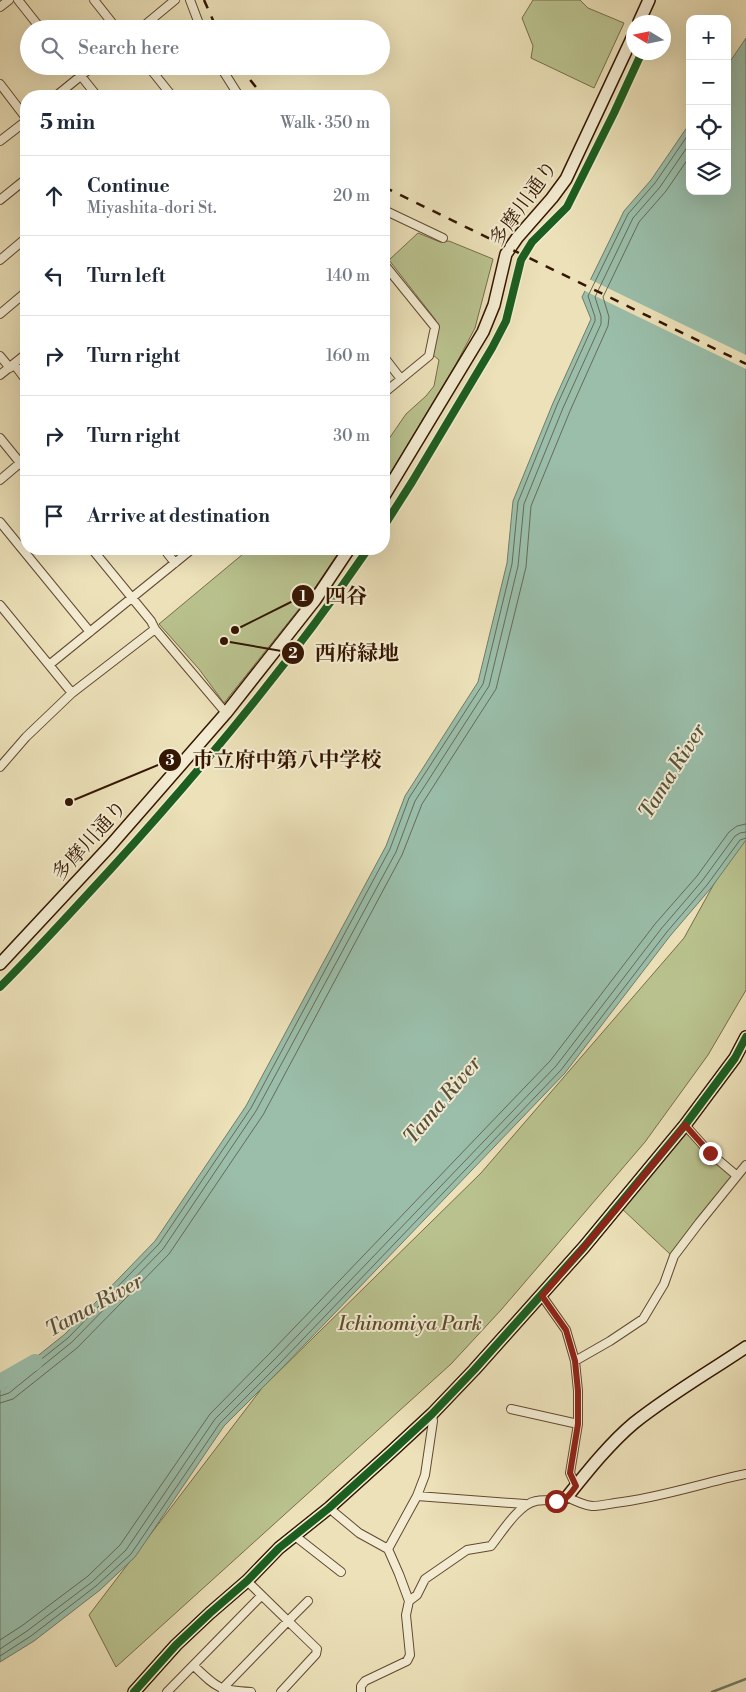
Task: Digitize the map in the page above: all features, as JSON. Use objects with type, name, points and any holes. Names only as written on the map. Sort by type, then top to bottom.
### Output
[{"type":"street","points":[[0,7],[9,0]]},
{"type":"street","points":[[18,0],[34,20]]},
{"type":"street","points":[[94,0],[110,20]]},
{"type":"street","points":[[190,0],[198,20]]},
{"type":"street","points":[[642,15],[649,0]]},
{"type":"street","points":[[150,20],[171,1]]},
{"type":"street","name":"多摩川通り","points":[[390,486],[480,339],[494,305],[506,254],[566,179],[626,51]]},
{"type":"street","points":[[155,75],[167,90]]},
{"type":"street","points":[[226,75],[235,90]]},
{"type":"street","points":[[64,90],[81,76],[92,90]]},
{"type":"street","points":[[0,84],[20,112]]},
{"type":"street","points":[[0,141],[20,125]]},
{"type":"street","points":[[0,200],[20,184]]},
{"type":"street","points":[[390,213],[443,238]]},
{"type":"street","points":[[0,260],[20,243]]},
{"type":"street","points":[[390,272],[434,327],[429,356],[390,388]]},
{"type":"street","points":[[0,314],[20,297]]},
{"type":"street","points":[[0,356],[20,374]]},
{"type":"street","points":[[0,375],[20,359]]},
{"type":"street","points":[[390,364],[402,379]]},
{"type":"street","points":[[0,438],[20,463],[0,480]]},
{"type":"street","points":[[0,522],[20,546]]},
{"type":"street","points":[[27,555],[90,632]]},
{"type":"street","points":[[97,555],[151,621],[155,629],[226,713]]},
{"type":"street","points":[[169,555],[175,562]]},
{"type":"street","points":[[49,665],[184,555]]},
{"type":"street","name":"多摩川通り","points":[[0,964],[110,846],[226,713],[315,600],[345,555]]},
{"type":"street","points":[[0,605],[72,693]]},
{"type":"street","points":[[0,767],[26,737],[72,693],[155,629]]},
{"type":"street","points":[[134,1692],[176,1645],[247,1581],[280,1548],[329,1508],[432,1414],[474,1370],[542,1296],[619,1206],[685,1125],[744,1044]]},
{"type":"street","points":[[685,1125],[710,1153],[736,1175]]},
{"type":"street","points":[[575,1361],[643,1319],[664,1284],[674,1256],[736,1175],[746,1165]]},
{"type":"street","points":[[542,1296],[566,1330],[575,1361],[578,1391],[578,1424],[570,1473],[576,1486]]},
{"type":"street","points":[[417,1496],[525,1504],[537,1500],[561,1501],[567,1497],[633,1424],[657,1406],[746,1348]]},
{"type":"street","points":[[511,1409],[578,1424]]},
{"type":"street","points":[[388,1549],[417,1496],[424,1475],[433,1421],[432,1414]]},
{"type":"street","points":[[567,1497],[592,1506],[632,1502],[746,1474]]},
{"type":"street","points":[[361,1692],[365,1681],[407,1661],[410,1655],[406,1615],[410,1601],[417,1595],[426,1579],[466,1550],[491,1546],[525,1504]]},
{"type":"street","points":[[329,1508],[359,1533],[388,1549],[410,1601]]},
{"type":"street","points":[[295,1536],[341,1572]]},
{"type":"street","points":[[247,1581],[317,1649],[316,1654],[281,1692]]},
{"type":"street","points":[[167,1692],[261,1596]]},
{"type":"street","points":[[222,1689],[308,1601]]},
{"type":"street","points":[[194,1666],[214,1685],[222,1689],[233,1692],[251,1692]]},
{"type":"green space","points":[[533,0],[580,0],[588,8],[624,23],[594,88],[531,58],[533,46],[522,18]]},
{"type":"green space","points":[[418,233],[440,242],[449,241],[493,259],[475,328],[456,364],[390,474],[390,437],[406,414],[434,386],[439,360],[433,355],[438,327],[435,319],[390,259]]},
{"type":"green space","points":[[242,555],[337,555],[310,595],[224,703],[199,669],[159,624]]},
{"type":"green space","name":"Ichinomiya Park","points":[[746,826],[746,990],[708,1055],[645,1142],[501,1310],[451,1364],[116,1667],[89,1615],[262,1388],[481,1173],[684,938]]},
{"type":"green space","points":[[683,1131],[736,1175],[671,1255],[619,1206]]},
{"type":"water","points":[[746,38],[746,840],[711,888],[670,936],[565,1073],[224,1426],[135,1557],[100,1590],[34,1641],[0,1662],[0,1386],[65,1334],[155,1241],[246,1106],[386,846],[405,796],[478,682],[507,563],[513,501],[553,403],[591,319],[582,297],[624,211],[651,180],[686,129],[686,195],[731,195],[731,60]]},
{"type":"pier","points":[[589,279],[746,355],[746,369],[583,290]]},
{"type":"waterway","name":"Tama River","points":[[0,1382],[35,1362]]},
{"type":"waterway","points":[[712,1692],[746,1679]]},
{"type":"railway","points":[[204,0],[213,20]]},
{"type":"railway","points":[[246,75],[258,90]]},
{"type":"railway","points":[[390,190],[746,364]]},
{"type":"cycle path","points":[[390,517],[492,348],[506,321],[521,260],[532,242],[567,207],[638,60]]},
{"type":"cycle path","points":[[0,987],[42,944],[178,794],[308,633],[364,555]]},
{"type":"cycle path","points":[[134,1692],[176,1645],[247,1581],[279,1548],[329,1508],[391,1452],[432,1414],[474,1370],[584,1247],[685,1125],[735,1058],[746,1037]]},
{"type":"place","name":"四谷","points":[[235,630]]},
{"type":"place","name":"西府緑地","points":[[224,641]]},
{"type":"place","name":"市立府中第八中学校","points":[[69,802]]},
{"type":"route","points":[[556,1501],[561,1501],[567,1497],[576,1486],[570,1473],[578,1424],[578,1391],[575,1361],[566,1330],[542,1296],[685,1125],[710,1153]]}]
